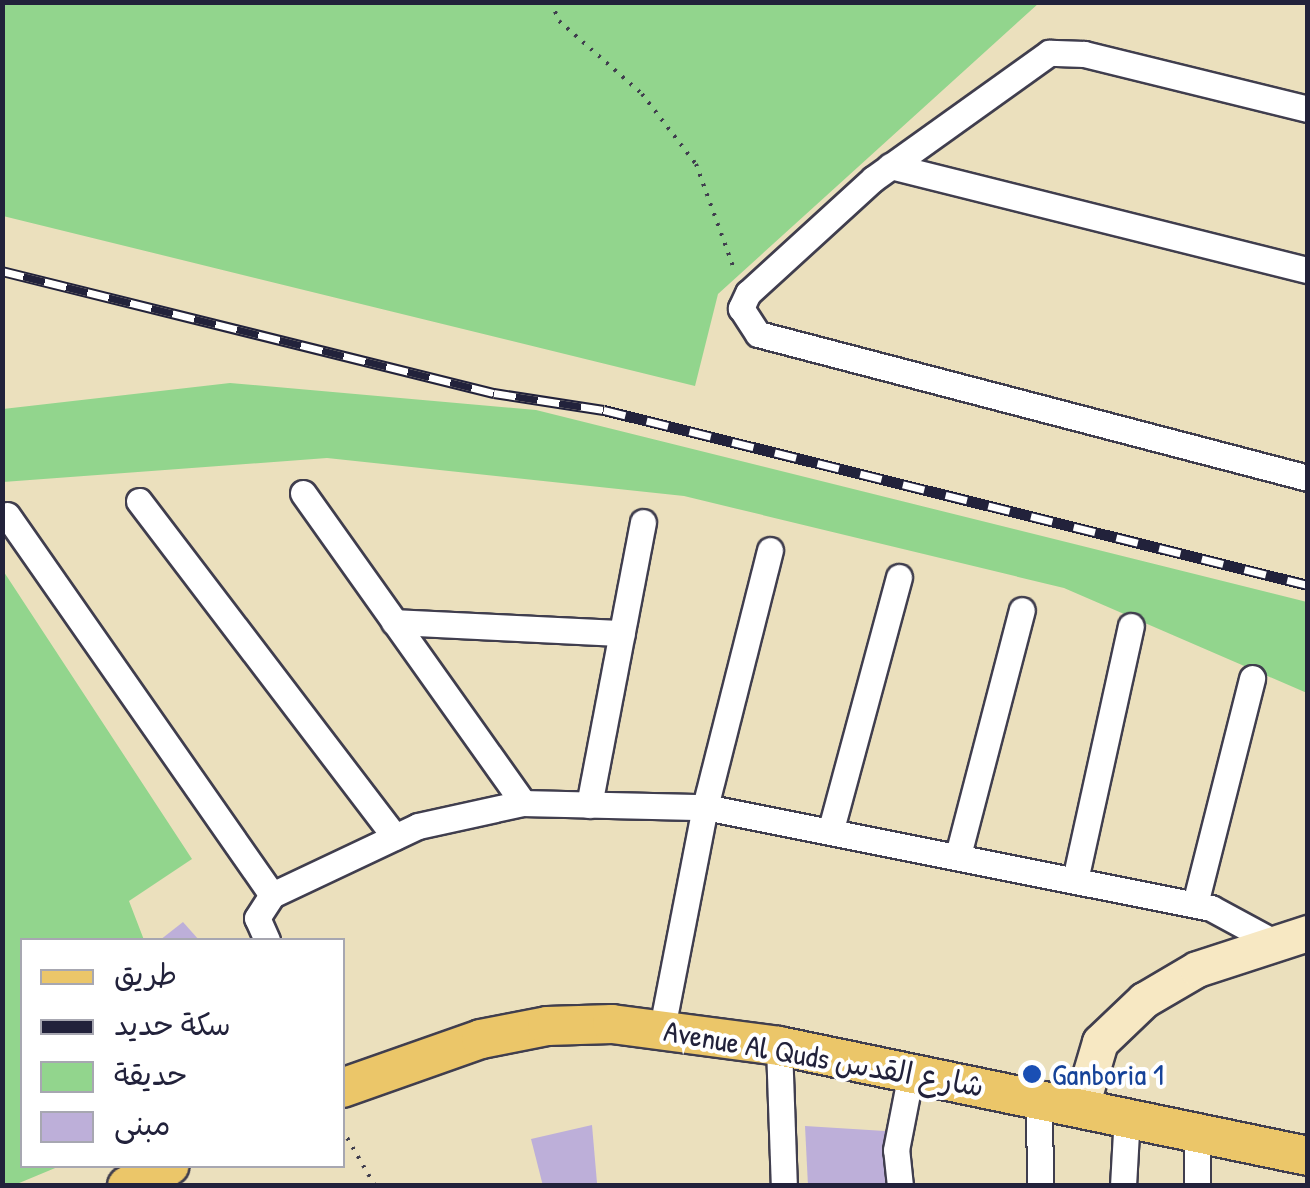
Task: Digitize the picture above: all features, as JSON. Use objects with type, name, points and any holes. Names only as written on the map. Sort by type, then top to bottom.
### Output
[{"type":"main road","points":[[1081,1106],[1091,1061],[1123,1018],[1197,969],[1291,937]]},
{"type":"main road","name":"Avenue Al Quds شارع القدس","points":[[345,1087],[416,1058],[530,1029],[662,1028],[779,1046],[1039,1097],[1308,1156]]},
{"type":"main road","points":[[127,1186],[165,1168]]},
{"type":"street","points":[[1308,108],[1062,51],[1039,58],[890,166],[743,300],[743,316],[758,334],[1308,478]]},
{"type":"street","points":[[890,166],[1308,270]]},
{"type":"street","points":[[303,493],[522,803]]},
{"type":"street","points":[[139,501],[395,837]]},
{"type":"street","points":[[7,515],[272,896]]},
{"type":"street","points":[[589,804],[643,522]]},
{"type":"street","points":[[662,1028],[704,808],[770,550]]},
{"type":"street","points":[[831,829],[899,577]]},
{"type":"street","points":[[958,855],[1022,610]]},
{"type":"street","points":[[394,622],[622,633]]},
{"type":"street","points":[[1076,880],[1131,626]]},
{"type":"street","points":[[1194,904],[1252,678]]},
{"type":"street","points":[[266,938],[257,918],[272,896],[395,837],[522,803],[704,808],[831,829],[1194,904],[1291,937]]},
{"type":"street","points":[[779,1046],[784,1186]]},
{"type":"street","points":[[900,1186],[896,1150],[911,1073]]},
{"type":"street","points":[[1039,1097],[1040,1186]]},
{"type":"street","points":[[1124,1186],[1127,1115]]},
{"type":"street","points":[[1197,1131],[1197,1186]]},
{"type":"path","points":[[551,2],[558,21],[642,94],[696,164],[743,300]]},
{"type":"path","points":[[345,1134],[375,1186]]},
{"type":"green space","points":[[3,2],[1039,3],[718,294],[695,386],[3,216]]},
{"type":"green space","points":[[230,383],[536,410],[1307,602],[1307,693],[1064,588],[684,496],[327,458],[3,482],[3,409]]},
{"type":"green space","points":[[2,569],[192,859],[129,901],[143,938],[20,938],[20,1168],[55,1168],[12,1186],[2,1185]]},
{"type":"building","points":[[183,922],[197,938],[163,938]]},
{"type":"building","points":[[592,1125],[597,1183],[543,1186],[531,1139]]},
{"type":"building","points":[[805,1126],[885,1131],[894,1186],[808,1186]]},
{"type":"railway","points":[[2,271],[494,393],[604,410],[1308,585]]},
{"type":"place","name":"Ganboria 1","points":[[1032,1074]]}]
